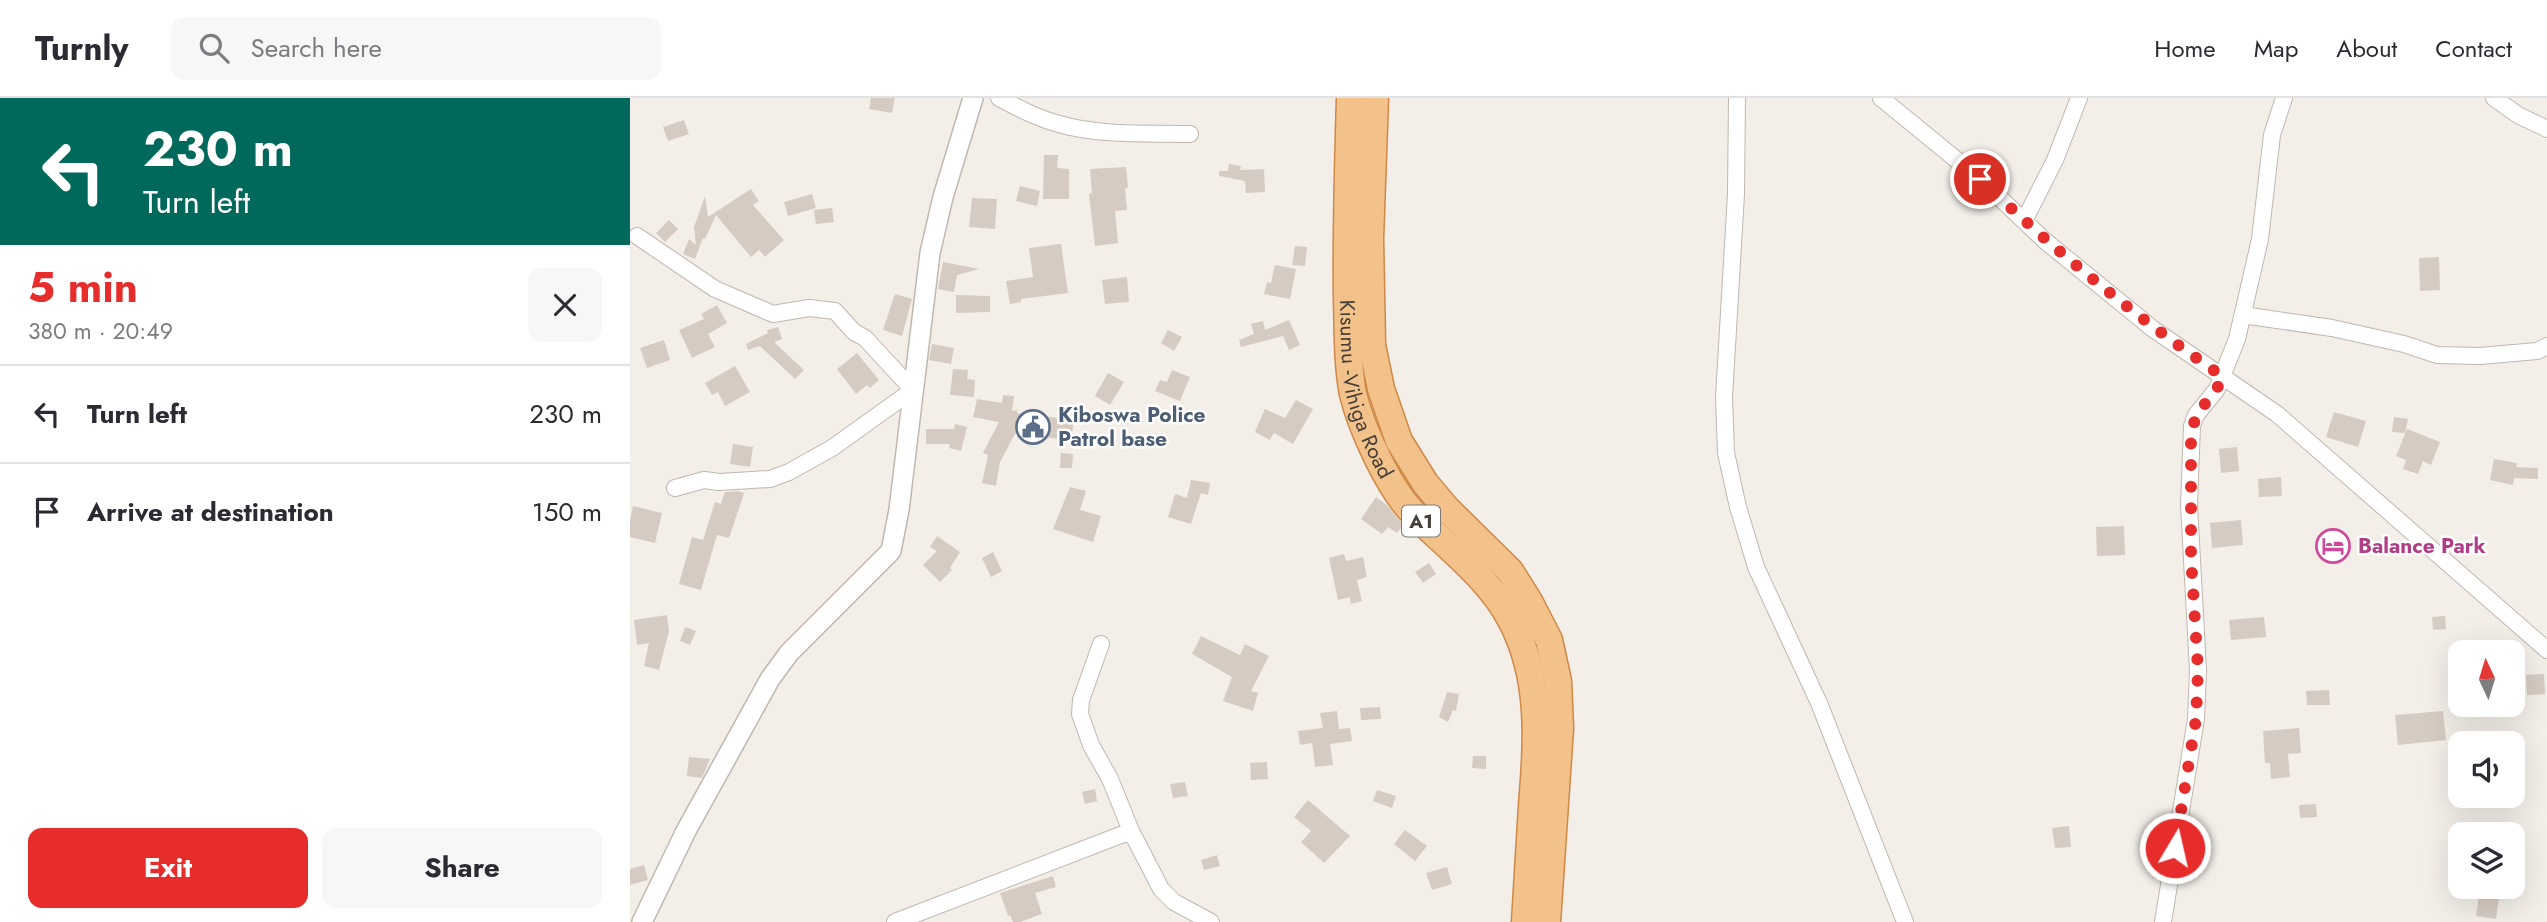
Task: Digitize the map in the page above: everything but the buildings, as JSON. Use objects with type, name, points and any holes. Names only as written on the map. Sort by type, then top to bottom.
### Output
[{"type":"highway","name":"Kisumu -Vihiga Road","points":[[1350,98],[1346,239],[1348,357],[1354,394],[1380,463],[1396,493],[1490,589],[1511,619],[1521,641],[1536,705],[1537,741],[1525,922]]},
{"type":"highway","name":"Kisumu -Vihiga Road","points":[[1378,101],[1370,238],[1373,345],[1381,389],[1399,441],[1425,482],[1447,509],[1510,571],[1530,603],[1549,640],[1558,681],[1560,728],[1548,922]]},
{"type":"street","points":[[642,922],[686,831],[771,679],[789,653],[891,551],[899,510],[930,253],[943,197],[973,98]]},
{"type":"street","points":[[999,98],[1037,117],[1062,125],[1113,132],[1189,134]]},
{"type":"street","points":[[1737,98],[1736,194],[1724,397],[1727,453],[1738,507],[1756,567],[1819,703],[1905,922]]},
{"type":"street","points":[[1881,98],[1980,179],[2024,221],[2153,329],[2277,414],[2547,650]]},
{"type":"street","points":[[2024,221],[2055,160],[2079,98]]},
{"type":"street","points":[[2163,922],[2196,719],[2198,670],[2191,557],[2191,436],[2196,415],[2217,389],[2237,339],[2260,239],[2272,135],[2284,98]]},
{"type":"street","points":[[2494,98],[2518,115],[2547,129]]},
{"type":"street","points":[[637,236],[715,289],[772,314],[809,307],[835,311],[854,332],[865,338],[913,390]]},
{"type":"street","points":[[2243,315],[2340,330],[2404,344],[2437,355],[2491,355],[2537,351],[2547,346]]},
{"type":"street","points":[[675,488],[704,480],[719,482],[770,479],[789,472],[832,448],[913,390]]},
{"type":"street","points":[[1101,644],[1081,700],[1080,714],[1091,745],[1110,779],[1131,831],[1161,889],[1174,902],[1211,922]]},
{"type":"street","points":[[895,922],[1131,831]]},
{"type":"place","name":"Kiboswa Police Patrol base","points":[[1033,427]]},
{"type":"place","name":"Balance Park","points":[[2333,546]]},
{"type":"route","points":[[1980,179],[2045,240],[2101,287],[2153,329],[2222,376],[2217,389],[2196,415],[2191,436],[2189,505],[2193,622],[2198,670],[2196,719],[2175,848]]}]
